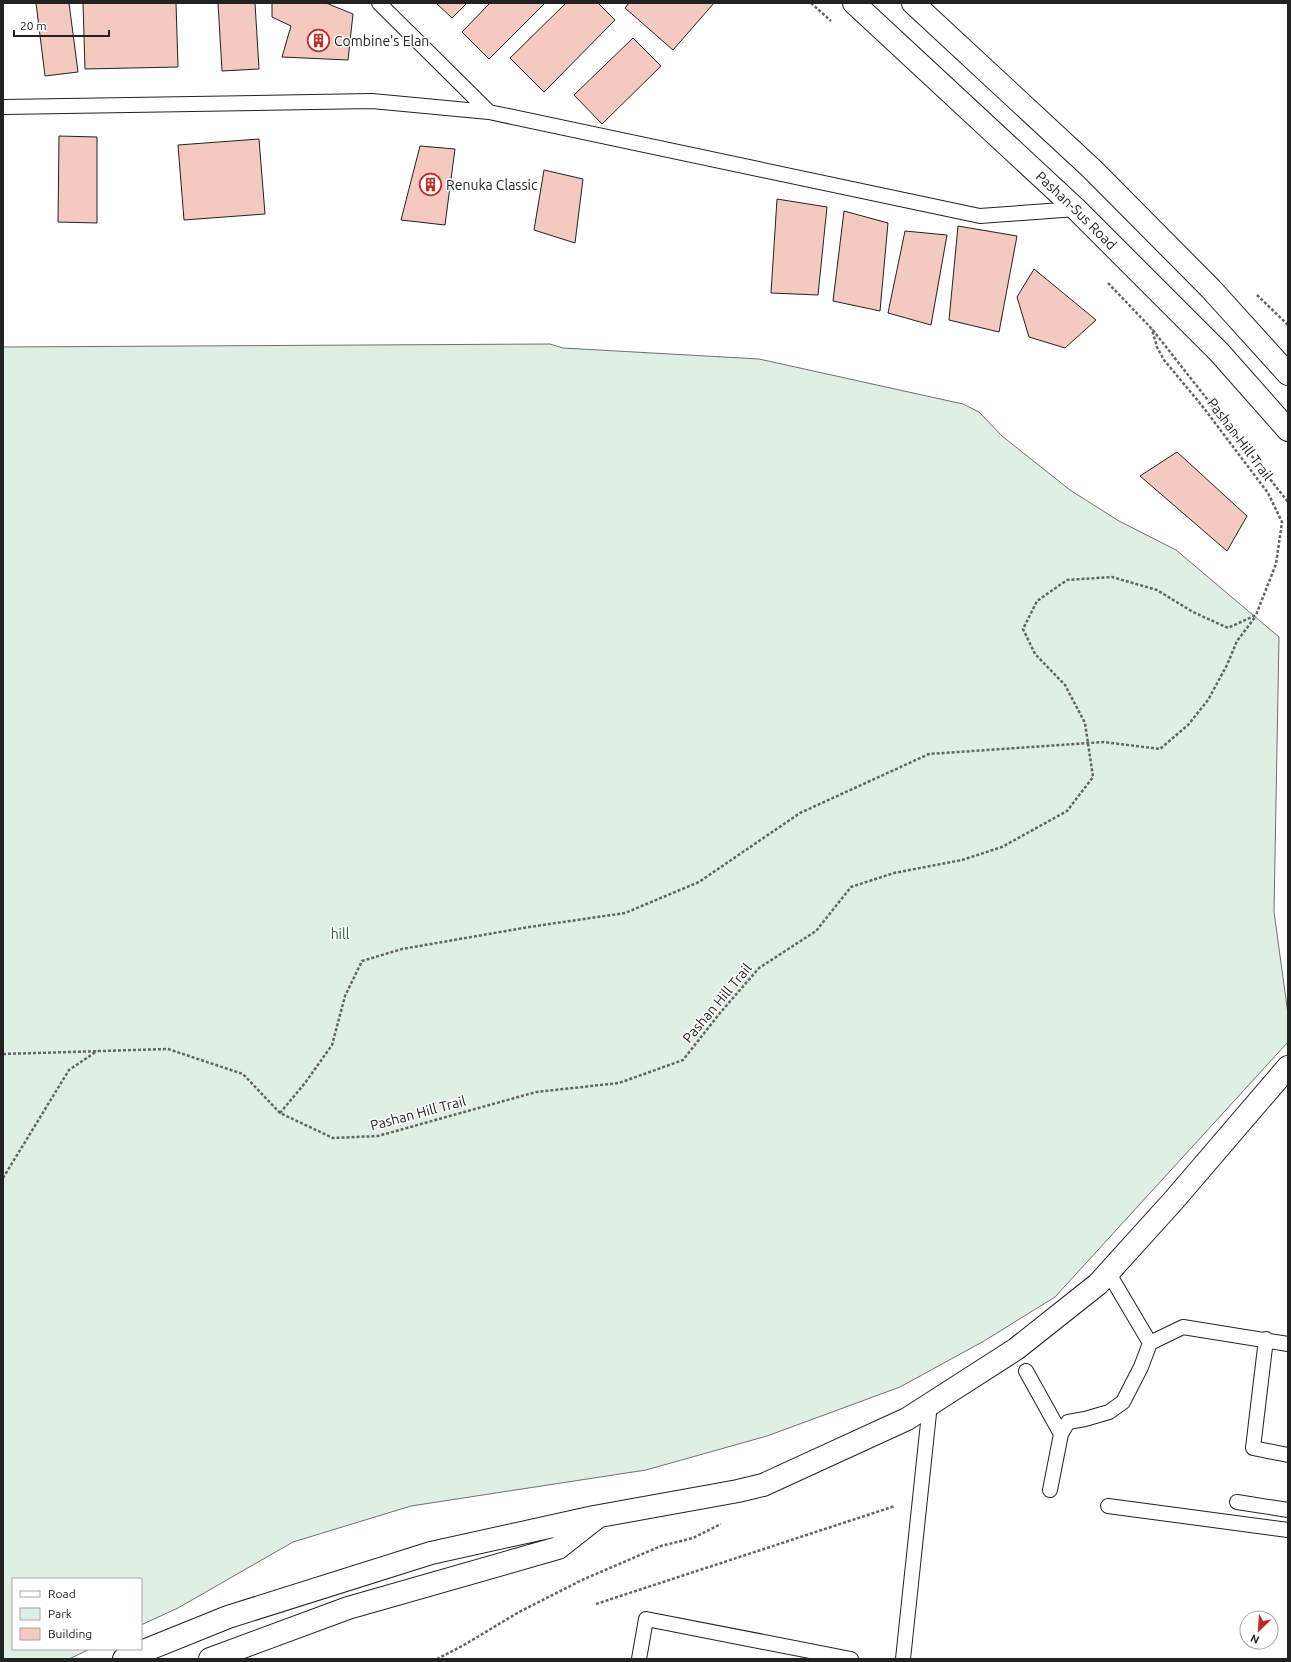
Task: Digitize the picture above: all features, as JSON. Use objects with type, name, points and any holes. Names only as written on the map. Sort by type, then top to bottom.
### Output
[{"type":"street","name":"Pashan-Sus Road","points":[[854,3],[1076,209],[1219,352],[1288,430]]},
{"type":"street","points":[[913,3],[1092,169],[1211,289],[1288,374]]},
{"type":"street","points":[[124,1659],[228,1617],[431,1552],[599,1516],[738,1491],[763,1485],[907,1419],[1016,1350],[1098,1284],[1174,1200],[1288,1068]]},
{"type":"street","points":[[210,1659],[348,1608],[558,1548],[599,1516]]},
{"type":"lane","points":[[379,3],[488,112]]},
{"type":"lane","points":[[3,107],[372,101],[488,112],[980,216],[1076,209]]},
{"type":"lane","points":[[1108,1272],[1150,1343]]},
{"type":"lane","points":[[1050,1490],[1061,1434],[1068,1422],[1109,1412],[1123,1402],[1141,1367],[1150,1343],[1183,1327],[1288,1344]]},
{"type":"lane","points":[[1266,1340],[1253,1448],[1288,1455]]},
{"type":"lane","points":[[1026,1371],[1061,1434]]},
{"type":"lane","points":[[903,1659],[930,1404]]},
{"type":"lane","points":[[1237,1502],[1288,1510]]},
{"type":"lane","points":[[1108,1506],[1288,1530]]},
{"type":"lane","points":[[640,1659],[646,1619],[851,1659]]},
{"type":"path","points":[[811,3],[834,24]]},
{"type":"path","points":[[1104,279],[1152,329],[1288,502]]},
{"type":"path","name":"Pashan Hill Trail","points":[[1088,744],[1104,742],[1160,749],[1188,725],[1208,700],[1227,665],[1237,641],[1256,615],[1276,564],[1282,522],[1268,493],[1203,407],[1164,360],[1157,346],[1152,329]]},
{"type":"path","name":"Pashan Hill Trail","points":[[3,1054],[168,1049],[243,1074],[280,1114],[333,1138],[378,1136],[536,1092],[618,1083],[683,1060],[720,1012],[760,968],[816,931],[851,887],[894,873],[962,860],[1002,847],[1067,811],[1093,777],[1085,723],[1065,685],[1035,654],[1023,629],[1037,601],[1067,580],[1112,577],[1156,590],[1193,612],[1228,628],[1256,615]]},
{"type":"path","points":[[280,1114],[305,1083],[332,1045],[345,996],[362,961],[402,949],[529,927],[624,913],[699,882],[800,813],[929,754],[1088,744]]},
{"type":"path","points":[[3,1178],[69,1070],[97,1051]]},
{"type":"path","points":[[596,1604],[920,1498]]},
{"type":"path","points":[[437,1659],[464,1645],[519,1612],[582,1580],[661,1546],[693,1538],[726,1521]]},
{"type":"green space","name":"hill","points":[[550,344],[563,348],[759,359],[963,404],[979,412],[1002,436],[1070,490],[1119,521],[1176,550],[1279,637],[1274,912],[1288,1014],[1288,1042],[1055,1297],[984,1341],[900,1387],[767,1436],[646,1470],[411,1506],[293,1542],[178,1608],[142,1625],[142,1578],[12,1578],[12,1650],[88,1650],[69,1659],[3,1659],[3,347]]},
{"type":"building","points":[[36,3],[69,3],[78,72],[45,76]]},
{"type":"building","points":[[83,3],[176,3],[178,67],[85,69]]},
{"type":"building","points":[[218,3],[255,3],[259,69],[222,71]]},
{"type":"building","name":"Combine's Elan","points":[[272,3],[326,3],[353,14],[348,60],[282,57],[291,26],[272,17]]},
{"type":"building","points":[[436,3],[467,3],[452,18]]},
{"type":"building","points":[[490,3],[545,3],[489,59],[462,32]]},
{"type":"building","points":[[566,3],[598,3],[615,20],[544,92],[510,58]]},
{"type":"building","points":[[629,3],[714,3],[673,50],[625,8]]},
{"type":"building","points":[[633,38],[661,66],[602,124],[574,95]]},
{"type":"building","points":[[59,136],[97,137],[97,223],[58,222]]},
{"type":"building","points":[[259,139],[265,214],[184,220],[178,145]]},
{"type":"building","name":"Renuka Classic","points":[[420,146],[455,149],[445,225],[401,220]]},
{"type":"building","points":[[544,170],[583,179],[575,243],[534,230]]},
{"type":"building","points":[[777,199],[827,207],[818,295],[771,293]]},
{"type":"building","points":[[844,211],[888,223],[880,311],[833,301]]},
{"type":"building","points":[[958,226],[1017,236],[999,332],[949,320]]},
{"type":"building","points":[[905,231],[947,235],[931,325],[888,313]]},
{"type":"building","points":[[1034,269],[1096,320],[1065,348],[1029,337],[1017,297]]},
{"type":"building","points":[[1177,452],[1247,516],[1227,551],[1140,476]]},
{"type":"place","name":"Combine's Elan","points":[[318,41]]},
{"type":"place","name":"Renuka Classic","points":[[430,185]]}]
